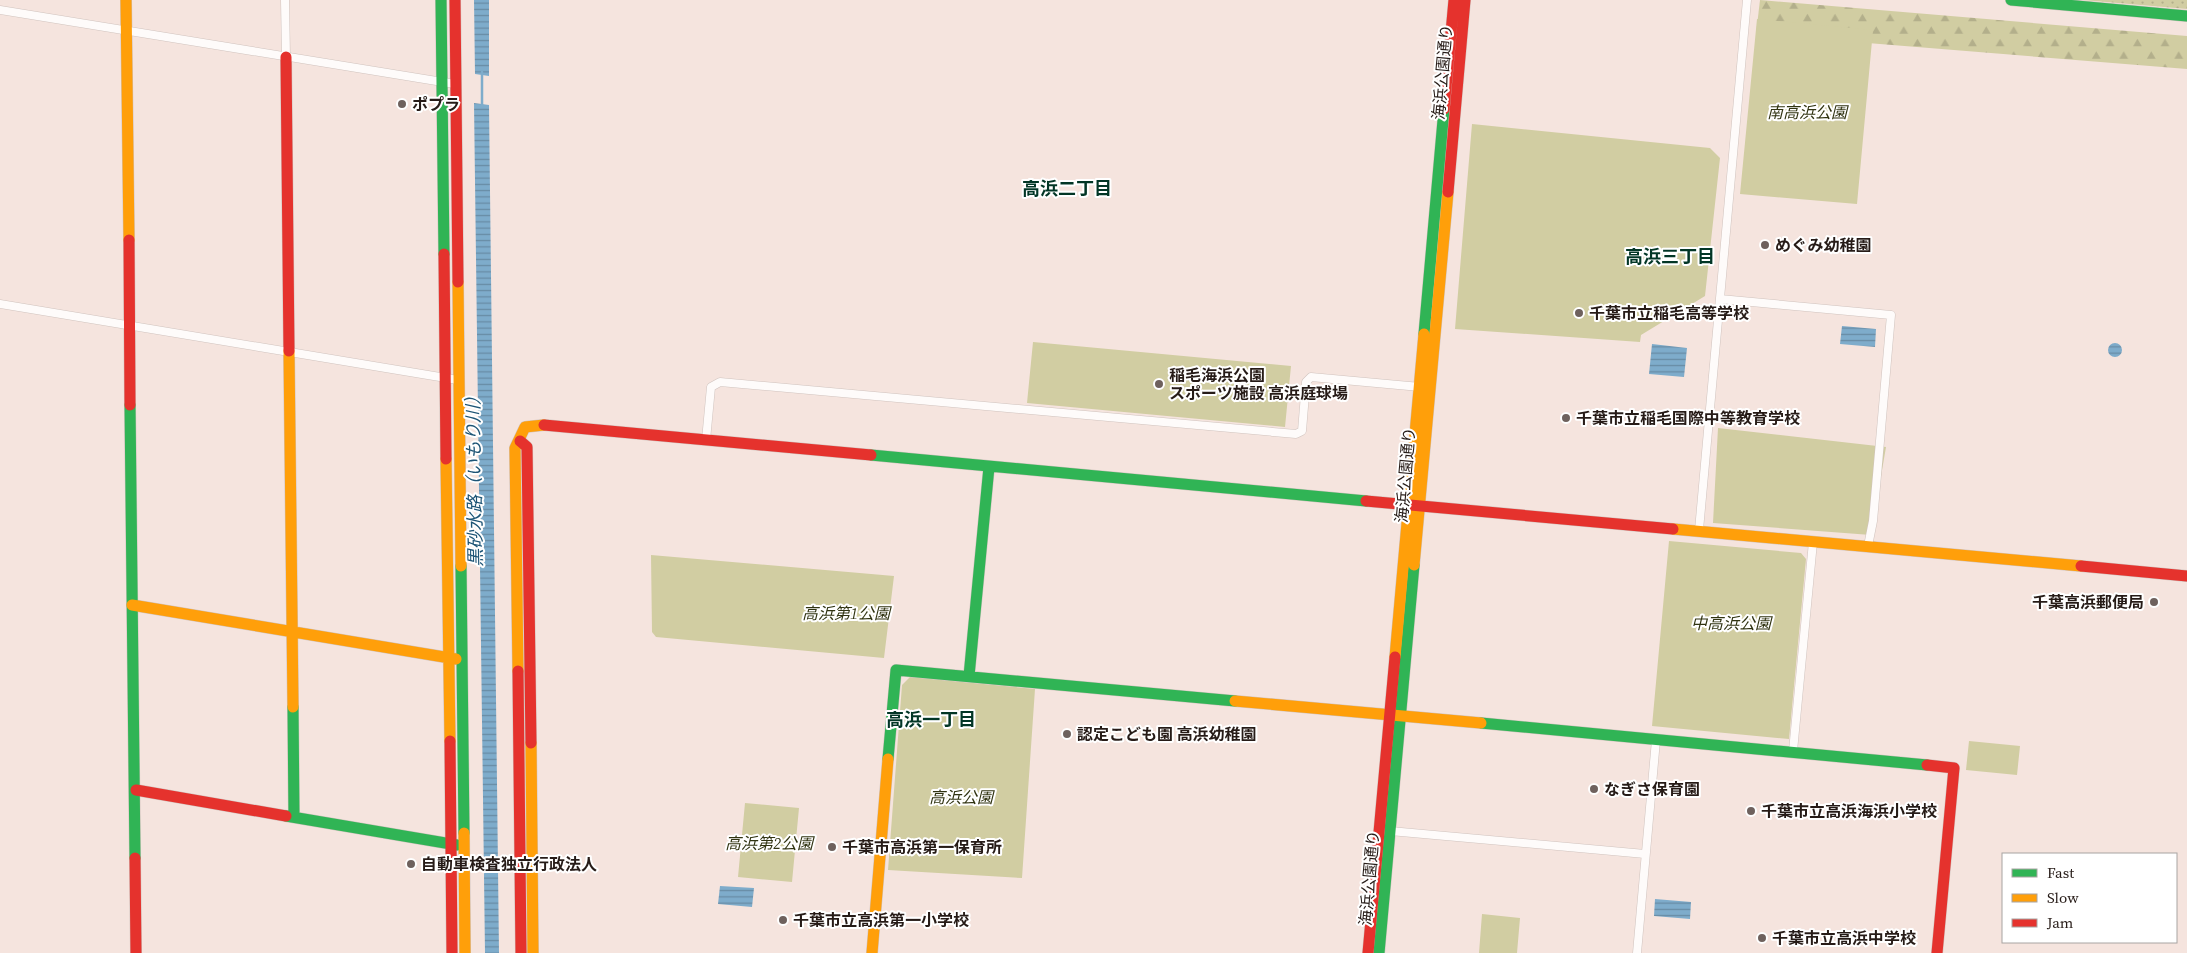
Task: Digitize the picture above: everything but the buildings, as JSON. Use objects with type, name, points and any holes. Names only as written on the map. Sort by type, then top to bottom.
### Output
[{"type":"street","points":[[126,0],[132,605],[136,790],[136,953]]},
{"type":"street","points":[[285,0],[294,817]]},
{"type":"street","points":[[441,0],[442,82],[463,660],[466,953]]},
{"type":"street","points":[[452,953],[449,658],[455,0]]},
{"type":"street","name":"海浜公園通り","points":[[1414,504],[1420,387],[1454,0]]},
{"type":"street","name":"海浜公園通り","points":[[1368,953],[1395,715],[1414,504],[1465,0]]},
{"type":"street","points":[[1700,530],[1747,0]]},
{"type":"street","points":[[2011,0],[2187,16]]},
{"type":"street","points":[[0,10],[455,84]]},
{"type":"street","points":[[1720,300],[1891,315],[1871,535],[1868,546]]},
{"type":"street","points":[[0,304],[452,379]]},
{"type":"street","points":[[706,440],[711,387],[720,382],[1296,434],[1302,430],[1306,382],[1311,378],[1420,387]]},
{"type":"street","points":[[521,953],[515,448],[520,441],[521,433],[526,427],[544,425],[2187,576]]},
{"type":"street","points":[[520,441],[527,447],[533,953]]},
{"type":"street","points":[[969,676],[989,467]]},
{"type":"street","points":[[1793,751],[1813,542]]},
{"type":"street","points":[[132,605],[463,660]]},
{"type":"street","points":[[872,953],[896,670],[1793,751],[1954,768],[1937,953]]},
{"type":"street","name":"海浜公園通り","points":[[1379,953],[1390,831],[1395,715]]},
{"type":"street","points":[[1636,953],[1656,740]]},
{"type":"street","points":[[136,790],[465,846]]},
{"type":"street","points":[[1390,831],[1646,854]]},
{"type":"green space","points":[[1760,0],[2187,36],[2187,69],[1756,34]]},
{"type":"green space","points":[[2083,0],[2187,0],[2187,9]]},
{"type":"green space","name":"南高浜公園","points":[[1757,19],[1873,30],[1857,204],[1740,194]]},
{"type":"green space","points":[[1472,124],[1710,148],[1720,158],[1705,296],[1641,335],[1640,342],[1455,329]]},
{"type":"green space","name":"稲毛海浜公園 スポーツ施設 高浜庭球場","points":[[1033,342],[1291,366],[1285,427],[1027,403]]},
{"type":"green space","points":[[1718,428],[1886,447],[1871,535],[1713,523]]},
{"type":"green space","name":"中高浜公園","points":[[1669,541],[1801,553],[1806,559],[1789,739],[1652,726]]},
{"type":"green space","name":"高浜第1公園","points":[[651,555],[894,576],[884,658],[656,637],[652,632]]},
{"type":"green space","name":"高浜公園","points":[[910,677],[1035,689],[1022,878],[888,870],[902,685]]},
{"type":"green space","points":[[1969,741],[2020,746],[2017,775],[1966,770]]},
{"type":"green space","name":"高浜第2公園","points":[[745,803],[799,808],[792,882],[738,877]]},
{"type":"green space","points":[[1482,914],[1520,918],[1517,953],[1479,953]]},
{"type":"water","points":[[474,0],[489,0],[489,76],[475,74]]},
{"type":"water","points":[[474,103],[489,105],[499,953],[485,953]]},
{"type":"water","points":[[1842,326],[1876,329],[1875,347],[1840,344]]},
{"type":"water","points":[[2112,343],[2118,343],[2122,350],[2118,357],[2112,357],[2108,353],[2108,347]]},
{"type":"water","points":[[1652,344],[1687,348],[1684,377],[1649,374]]},
{"type":"water","points":[[720,886],[754,888],[752,907],[718,904]]},
{"type":"water","points":[[1655,899],[1691,902],[1690,919],[1654,916]]},
{"type":"waterway","name":"黒砂水路（いもり川）","points":[[482,72],[482,107]]},
{"type":"traffic: fast","points":[[441,0],[444,254]]},
{"type":"traffic: fast","points":[[2011,0],[2187,16]]},
{"type":"traffic: fast","points":[[1424,334],[1444,109]]},
{"type":"traffic: fast","points":[[130,405],[135,858]]},
{"type":"traffic: fast","points":[[871,455],[1366,501]]},
{"type":"traffic: fast","points":[[969,676],[989,467]]},
{"type":"traffic: fast","points":[[1379,953],[1414,565]]},
{"type":"traffic: fast","points":[[461,566],[464,833]]},
{"type":"traffic: fast","points":[[888,759],[896,670],[1235,701]]},
{"type":"traffic: fast","points":[[293,707],[294,817]]},
{"type":"traffic: fast","points":[[1481,723],[1927,765]]},
{"type":"traffic: fast","points":[[286,816],[457,845]]},
{"type":"traffic: slow","points":[[126,0],[129,240]]},
{"type":"traffic: slow","points":[[1414,565],[1448,192]]},
{"type":"traffic: slow","points":[[458,282],[461,566]]},
{"type":"traffic: slow","points":[[1395,657],[1424,334]]},
{"type":"traffic: slow","points":[[289,351],[293,707]]},
{"type":"traffic: slow","points":[[518,671],[515,448],[525,427],[544,425]]},
{"type":"traffic: slow","points":[[446,459],[450,741]]},
{"type":"traffic: slow","points":[[1673,529],[2081,566]]},
{"type":"traffic: slow","points":[[132,605],[456,659]]},
{"type":"traffic: slow","points":[[1235,701],[1481,723]]},
{"type":"traffic: slow","points":[[531,743],[533,953]]},
{"type":"traffic: slow","points":[[872,953],[888,759]]},
{"type":"traffic: slow","points":[[464,833],[465,953]]},
{"type":"traffic: jam","points":[[455,0],[458,282]]},
{"type":"traffic: jam","points":[[1444,109],[1454,0]]},
{"type":"traffic: jam","points":[[1448,192],[1465,0]]},
{"type":"traffic: jam","points":[[286,57],[289,351]]},
{"type":"traffic: jam","points":[[129,240],[130,405]]},
{"type":"traffic: jam","points":[[444,254],[446,459]]},
{"type":"traffic: jam","points":[[544,425],[871,455]]},
{"type":"traffic: jam","points":[[520,441],[527,447],[531,743]]},
{"type":"traffic: jam","points":[[1366,501],[1673,529]]},
{"type":"traffic: jam","points":[[2081,566],[2187,576]]},
{"type":"traffic: jam","points":[[1368,953],[1395,657]]},
{"type":"traffic: jam","points":[[518,671],[521,953]]},
{"type":"traffic: jam","points":[[450,741],[452,953]]},
{"type":"traffic: jam","points":[[1927,765],[1954,768],[1937,953]]},
{"type":"traffic: jam","points":[[136,790],[286,816]]},
{"type":"traffic: jam","points":[[135,858],[136,953]]},
{"type":"place","name":"ポプラ","points":[[402,104]]},
{"type":"place","name":"めぐみ幼稚園","points":[[1765,245]]},
{"type":"place","name":"千葉市立稲毛高等学校","points":[[1579,313]]},
{"type":"place","name":"稲毛海浜公園 スポーツ施設 高浜庭球場","points":[[1159,384]]},
{"type":"place","name":"千葉市立稲毛国際中等教育学校","points":[[1566,418]]},
{"type":"place","name":"千葉高浜郵便局","points":[[2154,602]]},
{"type":"place","name":"認定こども園 高浜幼稚園","points":[[1067,734]]},
{"type":"place","name":"なぎさ保育園","points":[[1594,789]]},
{"type":"place","name":"千葉市立高浜海浜小学校","points":[[1751,811]]},
{"type":"place","name":"千葉市高浜第一保育所","points":[[832,847]]},
{"type":"place","name":"自動車検査独立行政法人","points":[[411,864]]},
{"type":"place","name":"千葉市立高浜第一小学校","points":[[783,920]]},
{"type":"place","name":"千葉市立高浜中学校","points":[[1762,938]]},
{"type":"district","name":"高浜二丁目","points":[[1067,188]]},
{"type":"district","name":"高浜三丁目","points":[[1670,256]]},
{"type":"district","name":"高浜一丁目","points":[[931,719]]}]
